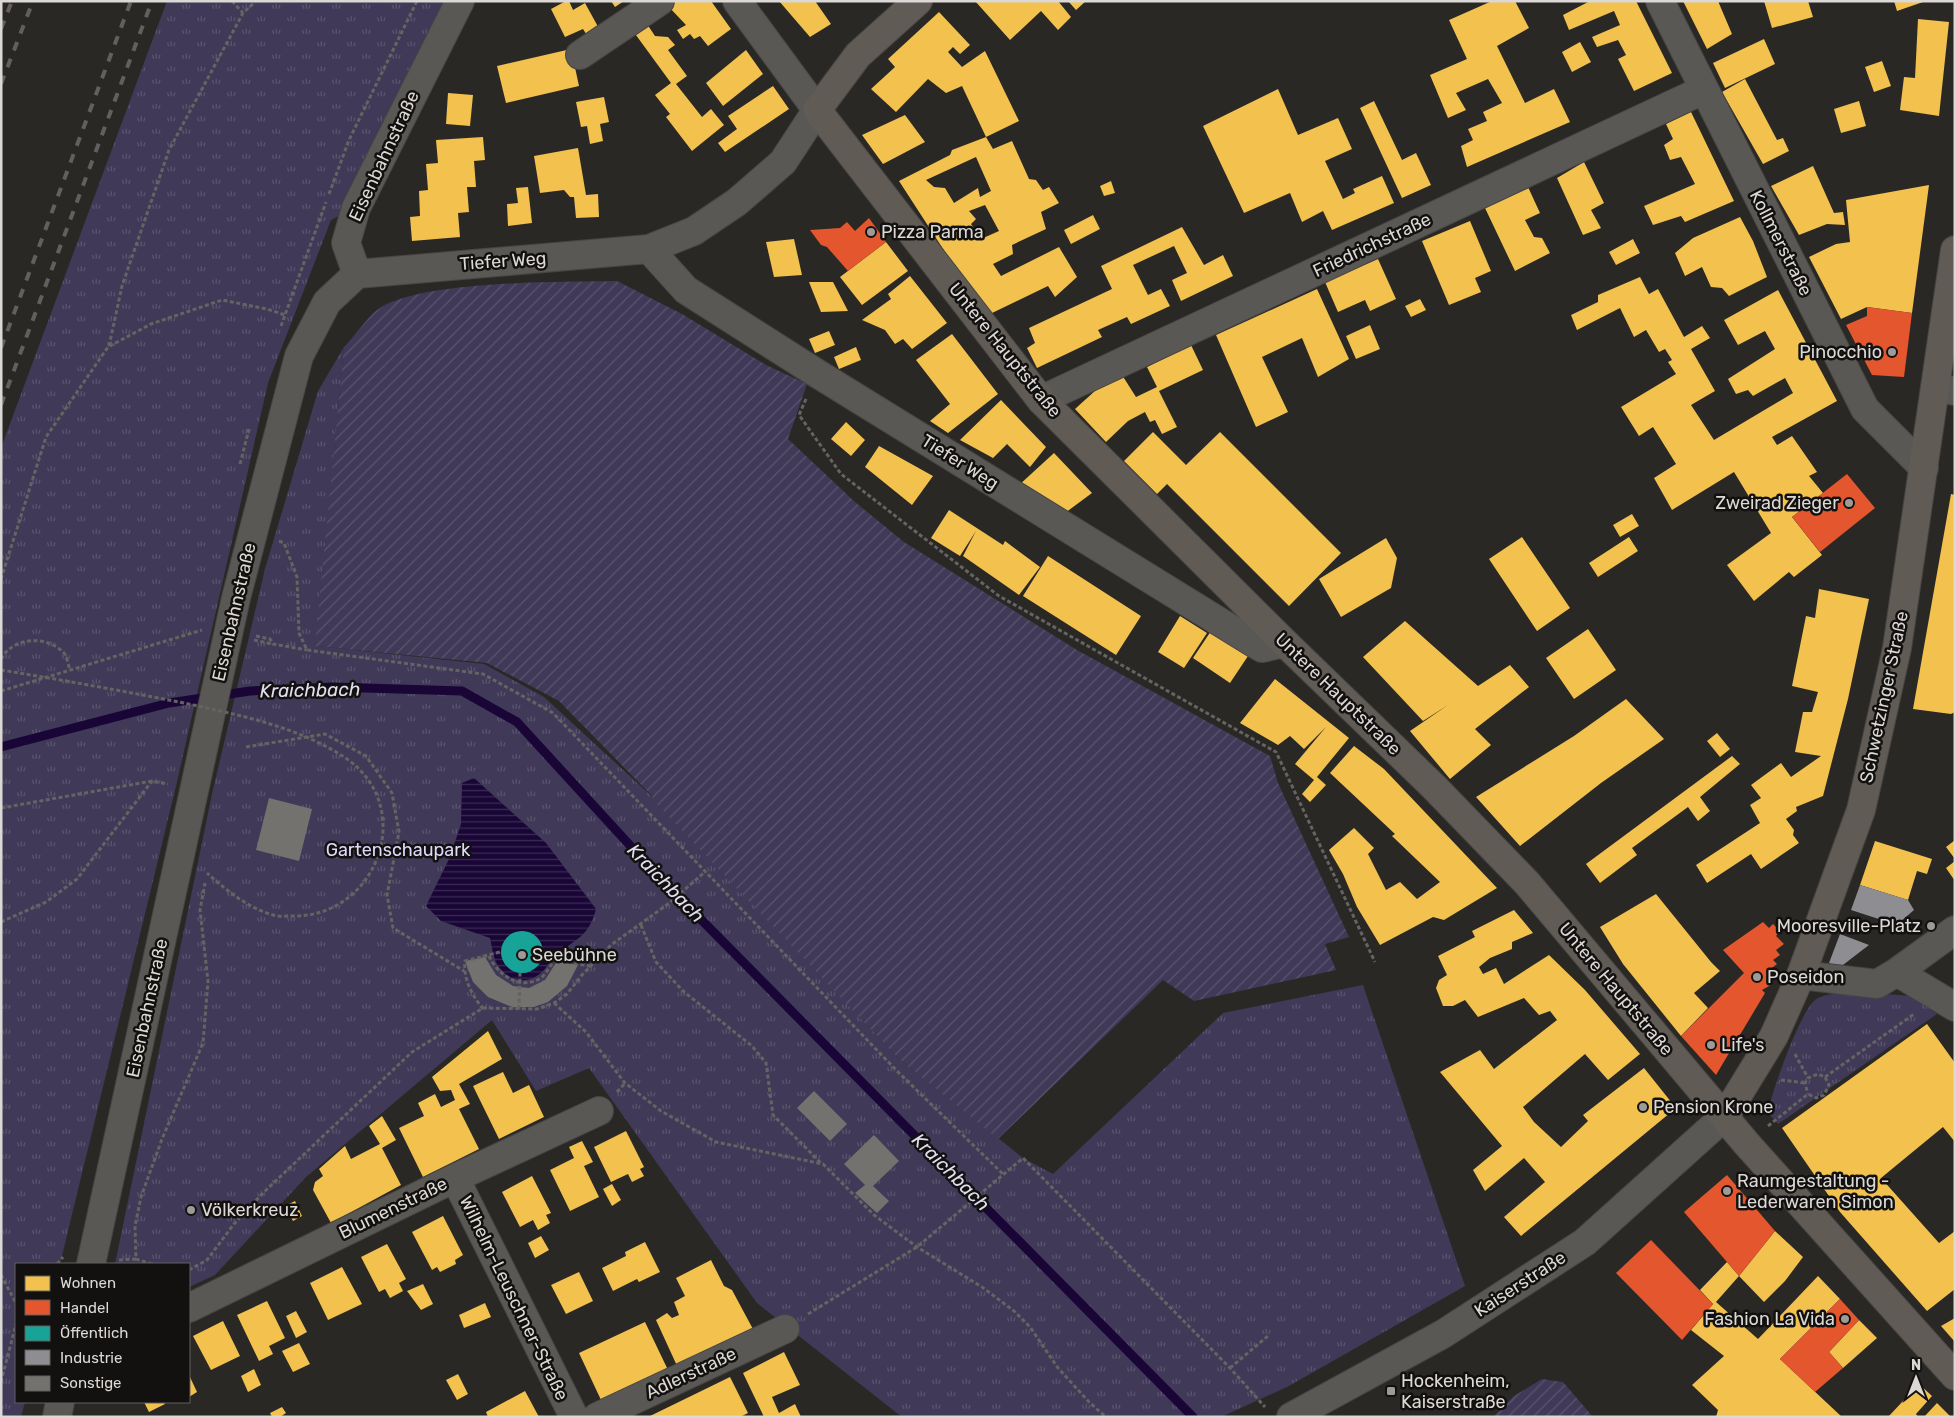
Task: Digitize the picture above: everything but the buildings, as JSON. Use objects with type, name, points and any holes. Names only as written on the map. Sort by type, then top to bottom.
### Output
[{"type":"main road","points":[[817,110],[858,56],[918,1]]},
{"type":"main road","name":"Untere Hauptstraße","points":[[817,110],[1041,400],[1285,643],[1434,786],[1527,883],[1746,1143],[1955,1376]]},
{"type":"main road","name":"Schwetzinger Straße","points":[[1725,1116],[1774,1036],[1801,975],[1861,810],[1897,648],[1924,468],[1945,390],[1955,250]]},
{"type":"street","name":"Eisenbahnstraße","points":[[91,1263],[223,654],[298,356],[327,302],[357,274],[346,243],[356,208],[460,1]]},
{"type":"street","points":[[580,54],[660,1]]},
{"type":"street","name":"Untere Hauptstraße","points":[[737,1],[817,110]]},
{"type":"street","name":"Kollmerstraße","points":[[1660,1],[1703,90],[1865,408],[1924,468]]},
{"type":"street","name":"Friedrichstraße","points":[[1041,400],[1703,90]]},
{"type":"street","name":"Tiefer Weg","points":[[357,274],[649,249],[694,231],[737,202],[783,162],[817,110]]},
{"type":"street","name":"Tiefer Weg","points":[[649,249],[686,290],[818,374],[1262,648],[1285,643]]},
{"type":"street","points":[[1801,975],[1877,984],[1897,972],[1955,930]]},
{"type":"street","points":[[1897,972],[1946,1002]]},
{"type":"street","name":"Blumenstraße","points":[[190,1308],[455,1178],[599,1111]]},
{"type":"street","name":"Kaiserstraße","points":[[1279,1413],[1443,1334],[1585,1242],[1725,1116]]},
{"type":"street","name":"Wilhelm-Leuschner-Straße","points":[[455,1178],[574,1417]]},
{"type":"street","name":"Adlerstraße","points":[[597,1417],[784,1329]]},
{"type":"street","points":[[57,1417],[60,1403]]},
{"type":"path","points":[[232,1],[243,14]]},
{"type":"path","points":[[1,579],[46,437],[108,347],[122,286],[169,150],[243,14],[256,1]]},
{"type":"path","points":[[108,347],[151,324],[222,300],[285,315]]},
{"type":"path","points":[[818,374],[799,414],[841,474],[999,596],[1276,752],[1375,962]]},
{"type":"path","points":[[272,538],[284,543],[297,576],[299,633],[307,650]]},
{"type":"path","points":[[1,691],[207,629]]},
{"type":"path","points":[[247,636],[270,639],[273,644],[307,650],[483,674],[554,713],[896,1070],[1004,1175]]},
{"type":"path","points":[[1,659],[20,642],[38,640],[53,644],[65,653],[70,670]]},
{"type":"path","points":[[1,670],[121,690],[247,716],[308,739],[347,759],[366,776],[375,788],[382,812],[382,833],[377,860],[365,884],[340,904],[309,917],[275,916],[251,906],[207,873],[200,910],[208,981],[203,1043],[162,1139],[141,1197],[135,1226],[136,1259],[132,1263]]},
{"type":"path","points":[[246,747],[325,734],[366,756],[392,792],[399,832],[387,895],[393,928],[464,971]]},
{"type":"path","points":[[1,922],[46,902],[77,879],[152,780]]},
{"type":"path","points":[[1,808],[152,780],[176,786]]},
{"type":"path","points":[[190,1269],[207,1260],[234,1224],[264,1192],[405,1058],[483,1008],[537,1009],[554,1003],[567,994],[611,945],[668,904],[706,870]]},
{"type":"path","points":[[641,925],[656,962],[683,991],[752,1046],[766,1063],[773,1115],[874,1215],[917,1247],[982,1287],[1014,1311],[1030,1327],[1058,1368],[1090,1403],[1106,1417]]},
{"type":"path","points":[[483,1008],[470,990],[464,971],[465,960],[500,952]]},
{"type":"path","points":[[489,956],[504,976],[528,983],[541,977],[556,959]]},
{"type":"path","points":[[542,958],[591,966]]},
{"type":"path","points":[[519,1009],[520,973]]},
{"type":"path","points":[[1825,1077],[1946,1002]]},
{"type":"path","points":[[554,1003],[586,1032],[625,1083],[661,1111],[716,1142],[823,1164]]},
{"type":"path","points":[[1818,1074],[1825,1077],[1829,1085],[1824,1095],[1816,1098],[1808,1094],[1805,1083],[1808,1078],[1818,1074]]},
{"type":"path","points":[[1746,1143],[1808,1094]]},
{"type":"path","points":[[784,1329],[917,1247],[1023,1158],[1230,1368],[1279,1413]]},
{"type":"path","points":[[136,1259],[149,1263]]},
{"type":"path","points":[[1,1275],[15,1302]]},
{"type":"path","points":[[1,1382],[15,1328]]},
{"type":"path","points":[[1230,1368],[1269,1335]]},
{"type":"green space","points":[[167,1],[454,1],[356,208],[331,220],[268,383],[176,786],[60,1263],[15,1263],[15,1403],[25,1403],[21,1417],[1,1417],[1,448]]},
{"type":"green space","points":[[617,281],[682,314],[766,365],[807,384],[788,439],[855,502],[904,542],[1077,650],[1270,756],[1278,783],[1349,937],[1325,944],[1336,970],[1194,1001],[1163,980],[998,1139],[899,1059],[652,799],[653,797],[559,701],[487,663],[315,646],[344,347],[377,310],[396,300],[424,293],[492,285]]},
{"type":"green space","name":"Gartenschaupark","points":[[344,347],[316,646],[484,664],[544,697],[659,803],[899,1059],[1023,1158],[1053,1174],[1223,1013],[1363,985],[1465,1286],[1287,1387],[1221,1417],[902,1417],[757,1303],[589,1068],[536,1091],[492,1020],[306,1177],[215,1275],[190,1287],[190,1263],[115,1263],[212,794],[265,569],[318,391]]},
{"type":"green space","points":[[1859,992],[1911,996],[1937,1014],[1778,1124],[1768,1113],[1770,1103],[1786,1055],[1808,1009],[1814,1001],[1823,996]]},
{"type":"green space","points":[[1542,1379],[1563,1382],[1593,1417],[1493,1417],[1514,1396]]},
{"type":"shaded area","points":[[474,778],[546,843],[596,909],[593,919],[585,932],[554,957],[542,972],[530,979],[518,980],[501,970],[494,958],[490,938],[441,921],[426,906],[450,857],[461,824],[462,783]]},
{"type":"waterway","name":"Kraichbach","points":[[1,747],[169,703],[250,691],[333,687],[462,691],[517,722],[658,876],[1193,1417]]},
{"type":"railway","points":[[1,29],[12,1]]},
{"type":"railway","points":[[1,84],[33,1]]},
{"type":"railway","points":[[1,348],[131,1]]},
{"type":"railway","points":[[1,405],[152,1]]},
{"type":"place","name":"Pizza Parma","points":[[871,232]]},
{"type":"place","name":"Pinocchio","points":[[1892,352]]},
{"type":"place","name":"Zweirad Zieger","points":[[1849,503]]},
{"type":"place","name":"Mooresville-Platz","points":[[1931,926]]},
{"type":"place","name":"Seebühne","points":[[522,955]]},
{"type":"place","name":"Poseidon","points":[[1757,977]]},
{"type":"place","name":"Life's","points":[[1711,1045]]},
{"type":"place","name":"Pension Krone","points":[[1643,1107]]},
{"type":"place","name":"Raumgestaltung - Lederwaren Simon","points":[[1727,1191]]},
{"type":"place","name":"Völkerkreuz","points":[[191,1210]]},
{"type":"place","name":"Fashion La Vida","points":[[1845,1319]]},
{"type":"place","name":"Hockenheim, Kaiserstraße","points":[[1391,1391]]}]
